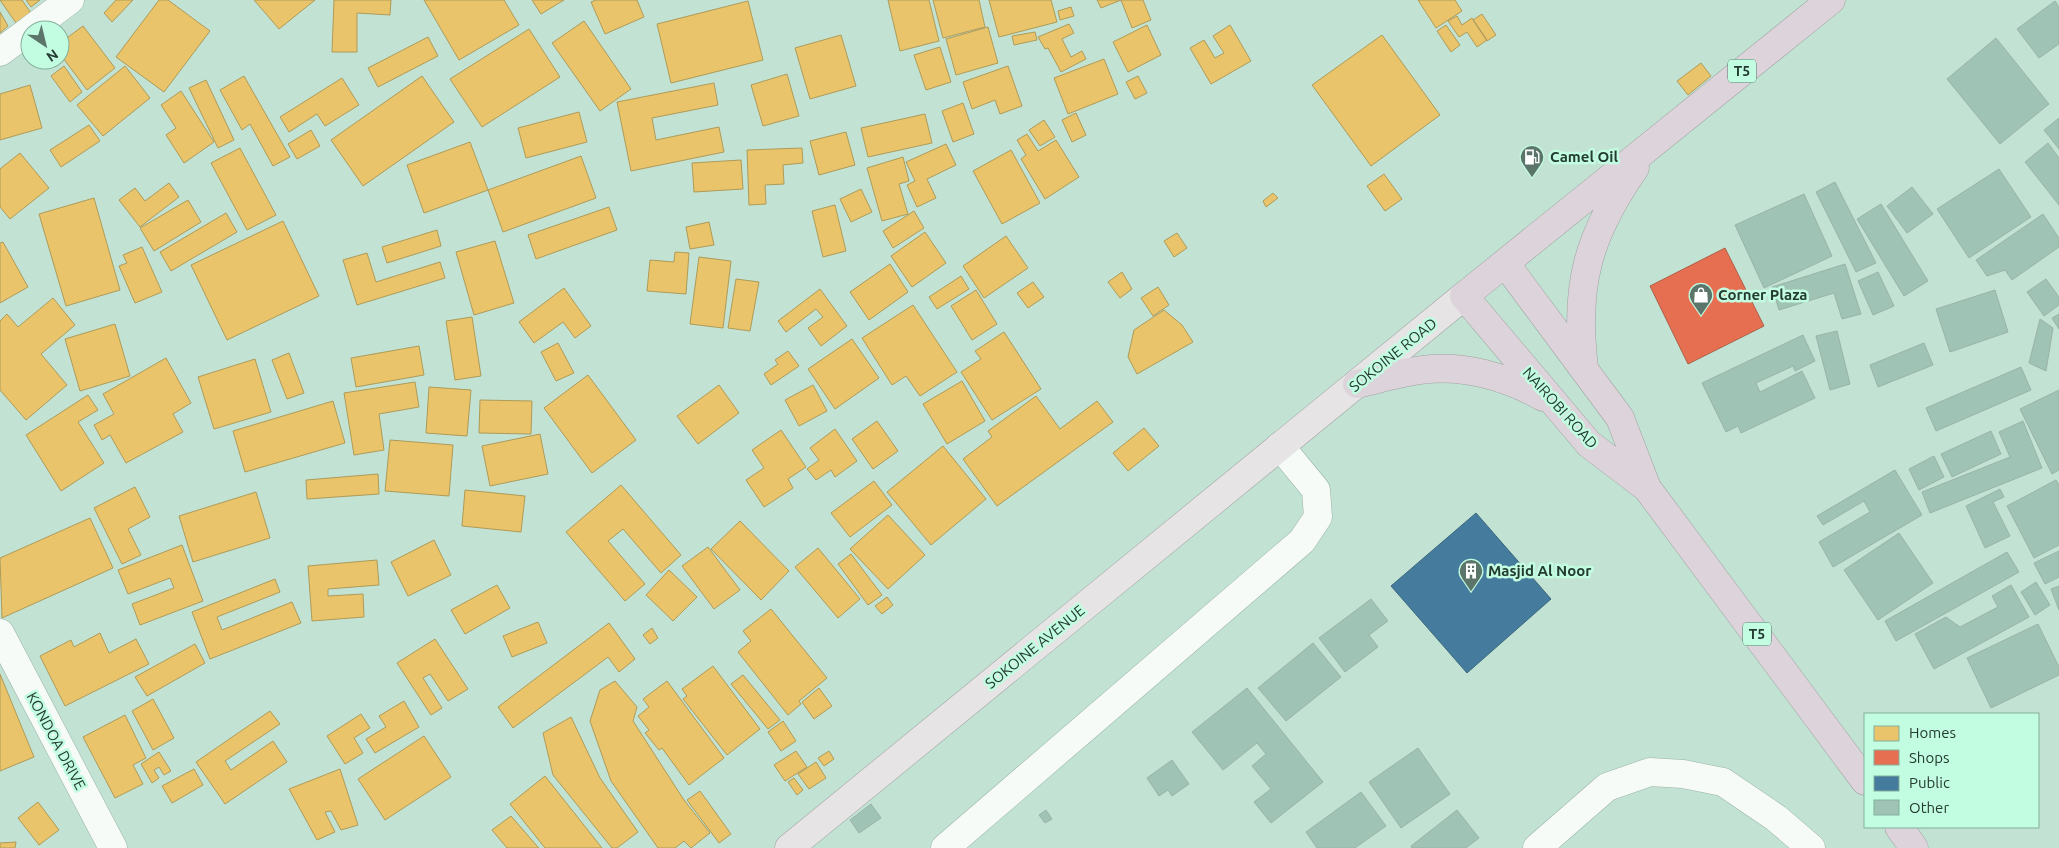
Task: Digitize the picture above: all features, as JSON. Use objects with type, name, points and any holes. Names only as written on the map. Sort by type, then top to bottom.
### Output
[{"type":"highway","name":"T5","points":[[1832,0],[1505,263],[1620,418],[1647,488],[1864,780]]},
{"type":"highway","points":[[1584,368],[1579,331],[1581,294],[1588,257],[1606,213],[1654,142]]},
{"type":"highway","name":"SOKOINE ROAD","points":[[1464,296],[1505,263]]},
{"type":"highway","name":"NAIROBI ROAD","points":[[1464,296],[1589,444],[1647,488]]},
{"type":"highway","points":[[1357,384],[1424,369],[1457,370],[1490,375],[1522,385],[1551,401]]},
{"type":"highway","points":[[1900,828],[1914,848]]},
{"type":"main road","name":"SOKOINE ROAD","points":[[1280,446],[1464,296]]},
{"type":"main road","name":"SOKOINE AVENUE","points":[[789,848],[1280,446]]},
{"type":"street","points":[[43,20],[70,0]]},
{"type":"street","points":[[0,52],[20,37]]},
{"type":"street","points":[[945,848],[1302,541],[1318,517],[1316,490],[1280,446]]},
{"type":"street","name":"KONDOA DRIVE","points":[[0,633],[113,848]]},
{"type":"street","points":[[1536,848],[1607,787],[1650,772],[1683,774],[1723,782],[1776,818],[1811,848]]},
{"type":"building: Homes","points":[[0,0],[22,0],[31,13],[16,23]]},
{"type":"building: Homes","points":[[26,0],[40,0],[31,7]]},
{"type":"building: Homes","points":[[116,0],[133,0],[112,22],[104,13]]},
{"type":"building: Homes","points":[[159,0],[168,0],[210,31],[164,92],[116,57]]},
{"type":"building: Homes","points":[[254,0],[315,0],[279,29]]},
{"type":"building: Homes","points":[[334,0],[391,0],[390,15],[357,13],[357,52],[332,52]]},
{"type":"building: Homes","points":[[424,0],[504,0],[519,25],[459,60]]},
{"type":"building: Homes","points":[[532,0],[564,0],[541,14]]},
{"type":"building: Homes","points":[[596,0],[637,0],[644,17],[605,34],[591,2]]},
{"type":"building: Homes","points":[[888,0],[929,0],[939,41],[900,51]]},
{"type":"building: Homes","points":[[933,0],[979,0],[985,27],[943,38]]},
{"type":"building: Homes","points":[[989,0],[1051,0],[1057,22],[999,37]]},
{"type":"building: Homes","points":[[1097,0],[1121,0],[1101,8]]},
{"type":"building: Homes","points":[[1121,0],[1143,0],[1151,20],[1132,28]]},
{"type":"building: Homes","points":[[1418,0],[1455,0],[1462,11],[1436,28]]},
{"type":"building: Homes","points":[[748,1],[763,60],[671,83],[657,24]]},
{"type":"building: Homes","points":[[1071,7],[1074,16],[1060,20],[1058,11]]},
{"type":"building: Homes","points":[[0,12],[8,26],[0,33]]},
{"type":"building: Homes","points":[[1482,14],[1496,35],[1487,41],[1473,20]]},
{"type":"building: Homes","points":[[1457,16],[1462,25],[1472,18],[1487,40],[1477,47],[1467,32],[1459,37],[1448,21]]},
{"type":"building: Homes","points":[[584,21],[631,89],[600,111],[552,43]]},
{"type":"building: Homes","points":[[1069,24],[1074,33],[1062,39],[1071,57],[1082,51],[1086,59],[1061,72],[1048,48],[1045,49],[1038,37]]},
{"type":"building: Homes","points":[[1147,25],[1161,55],[1128,72],[1113,42]]},
{"type":"building: Homes","points":[[1230,25],[1251,61],[1211,84],[1190,48],[1204,40],[1215,58],[1224,53],[1213,36]]},
{"type":"building: Homes","points":[[1446,25],[1460,45],[1451,52],[1437,31]]},
{"type":"building: Homes","points":[[83,26],[115,68],[87,90],[70,67],[70,36]]},
{"type":"building: Homes","points":[[988,27],[998,63],[956,75],[946,39]]},
{"type":"building: Homes","points":[[529,29],[560,77],[482,127],[450,79]]},
{"type":"building: Homes","points":[[1035,32],[1037,40],[1014,45],[1012,36]]},
{"type":"building: Homes","points":[[841,35],[856,86],[810,99],[795,48]]},
{"type":"building: Homes","points":[[1382,35],[1440,115],[1371,166],[1312,85]]},
{"type":"building: Homes","points":[[428,37],[438,56],[378,87],[368,68]]},
{"type":"building: Homes","points":[[940,47],[951,82],[926,90],[914,55]]},
{"type":"building: Homes","points":[[1104,59],[1118,94],[1068,114],[1054,78]]},
{"type":"building: Homes","points":[[1701,63],[1711,76],[1688,95],[1677,81]]},
{"type":"building: Homes","points":[[125,66],[150,98],[103,136],[77,105]]},
{"type":"building: Homes","points":[[1008,66],[1022,106],[1000,114],[995,100],[972,109],[963,82]]},
{"type":"building: Homes","points":[[59,70],[67,70],[82,92],[70,102],[51,76]]},
{"type":"building: Homes","points":[[787,74],[799,116],[763,126],[751,85]]},
{"type":"building: Homes","points":[[244,76],[290,157],[273,166],[250,124],[242,130],[220,90]]},
{"type":"building: Homes","points":[[422,76],[454,122],[363,186],[331,140]]},
{"type":"building: Homes","points":[[1138,76],[1147,93],[1135,99],[1126,82]]},
{"type":"building: Homes","points":[[342,78],[359,105],[325,126],[317,114],[289,132],[280,117]]},
{"type":"building: Homes","points":[[206,80],[234,140],[218,148],[189,88]]},
{"type":"building: Homes","points":[[714,83],[718,105],[652,118],[656,140],[719,127],[724,152],[631,171],[617,102]]},
{"type":"building: Homes","points":[[30,85],[42,128],[0,140],[0,94]]},
{"type":"building: Homes","points":[[181,91],[214,142],[184,163],[166,135],[176,128],[161,105]]},
{"type":"building: Homes","points":[[963,103],[974,134],[953,142],[942,111]]},
{"type":"building: Homes","points":[[579,112],[587,142],[526,158],[518,128]]},
{"type":"building: Homes","points":[[1076,113],[1086,135],[1072,142],[1062,120]]},
{"type":"building: Homes","points":[[925,114],[932,143],[868,157],[861,128]]},
{"type":"building: Homes","points":[[1044,120],[1055,137],[1040,146],[1029,130]]},
{"type":"building: Homes","points":[[89,125],[100,141],[61,167],[50,150]]},
{"type":"building: Homes","points":[[311,130],[320,146],[297,159],[288,144]]},
{"type":"building: Homes","points":[[846,132],[855,165],[819,175],[810,141]]},
{"type":"building: Homes","points":[[1027,134],[1038,151],[1056,140],[1079,177],[1045,199],[1021,159],[1026,155],[1017,140]]},
{"type":"building: Homes","points":[[470,142],[488,190],[424,213],[407,165]]},
{"type":"building: Homes","points":[[946,144],[956,165],[927,179],[936,198],[917,207],[907,185],[915,181],[906,162]]},
{"type":"building: Homes","points":[[240,148],[276,215],[247,230],[211,163]]},
{"type":"building: Homes","points":[[802,148],[803,163],[783,165],[784,184],[765,185],[766,204],[749,205],[747,150]]},
{"type":"building: Homes","points":[[1011,150],[1040,203],[1002,224],[973,171]]},
{"type":"building: Homes","points":[[20,153],[49,188],[10,219],[0,207],[0,169]]},
{"type":"building: Homes","points":[[581,156],[596,198],[503,232],[488,190]]},
{"type":"building: Homes","points":[[903,157],[909,181],[899,184],[908,214],[882,221],[867,168]]},
{"type":"building: Homes","points":[[741,160],[743,189],[694,192],[692,163]]},
{"type":"building: Homes","points":[[1384,174],[1402,199],[1385,211],[1367,186]]},
{"type":"building: Homes","points":[[169,183],[179,197],[140,227],[119,200],[135,188],[145,201]]},
{"type":"building: Homes","points":[[861,189],[872,212],[851,222],[840,199]]},
{"type":"building: Homes","points":[[1273,193],[1278,198],[1266,207],[1263,201]]},
{"type":"building: Homes","points":[[94,198],[120,290],[66,306],[39,214]]},
{"type":"building: Homes","points":[[188,200],[201,222],[154,251],[140,228]]},
{"type":"building: Homes","points":[[835,205],[846,251],[823,257],[812,211]]},
{"type":"building: Homes","points":[[609,207],[617,230],[536,259],[528,235]]},
{"type":"building: Homes","points":[[914,211],[924,228],[893,248],[883,231]]},
{"type":"building: Homes","points":[[226,213],[237,232],[171,271],[160,252]]},
{"type":"building: Homes","points":[[283,221],[319,296],[227,340],[191,265]]},
{"type":"building: Homes","points":[[709,222],[714,245],[690,249],[686,227]]},
{"type":"building: Homes","points":[[437,230],[441,246],[387,263],[382,247]]},
{"type":"building: Homes","points":[[925,232],[946,263],[912,287],[891,256]]},
{"type":"building: Homes","points":[[1177,233],[1187,248],[1174,257],[1164,241]]},
{"type":"building: Homes","points":[[1006,236],[1028,268],[984,298],[963,266]]},
{"type":"building: Homes","points":[[495,241],[514,303],[474,315],[456,252]]},
{"type":"building: Homes","points":[[3,242],[28,287],[0,303],[0,243]]},
{"type":"building: Homes","points":[[142,247],[162,292],[135,303],[119,266],[127,263],[123,255]]},
{"type":"building: Homes","points":[[675,252],[689,253],[686,294],[647,291],[650,260],[674,262]]},
{"type":"building: Homes","points":[[367,253],[376,282],[440,262],[445,278],[357,305],[343,260]]},
{"type":"building: Homes","points":[[699,257],[731,261],[723,328],[690,324]]},
{"type":"building: Homes","points":[[890,264],[908,292],[869,320],[850,292]]},
{"type":"building: Homes","points":[[1122,272],[1132,289],[1120,298],[1108,282]]},
{"type":"building: Homes","points":[[961,276],[969,289],[937,309],[929,297]]},
{"type":"building: Homes","points":[[736,279],[759,282],[750,331],[728,328]]},
{"type":"building: Homes","points":[[1033,282],[1044,297],[1028,308],[1017,293]]},
{"type":"building: Homes","points":[[1158,287],[1169,305],[1153,316],[1141,298]]},
{"type":"building: Homes","points":[[564,288],[591,326],[575,338],[563,322],[534,343],[519,322]]},
{"type":"building: Homes","points":[[820,289],[847,326],[821,346],[808,328],[823,317],[816,309],[786,332],[778,321]]},
{"type":"building: Homes","points":[[976,290],[997,324],[972,340],[951,306]]},
{"type":"building: Homes","points":[[53,298],[75,325],[41,354],[67,385],[26,420],[0,390],[0,321],[7,314],[18,327]]},
{"type":"building: Homes","points":[[913,305],[957,372],[920,396],[906,376],[892,385],[862,338]]},
{"type":"building: Homes","points":[[1164,310],[1182,325],[1193,342],[1137,374],[1128,357],[1134,330]]},
{"type":"building: Homes","points":[[472,317],[481,376],[455,380],[446,321]]},
{"type":"building: Homes","points":[[115,324],[130,376],[80,391],[65,339]]},
{"type":"building: Homes","points":[[1004,332],[1041,389],[992,420],[961,372],[981,359],[975,351]]},
{"type":"building: Homes","points":[[852,339],[879,378],[835,409],[808,369]]},
{"type":"building: Homes","points":[[558,343],[574,373],[556,381],[541,352]]},
{"type":"building: Homes","points":[[419,346],[424,375],[356,387],[351,358]]},
{"type":"building: Homes","points":[[788,351],[799,366],[771,385],[764,374],[778,364],[775,360]]},
{"type":"building: Homes","points":[[289,353],[304,393],[287,399],[272,360]]},
{"type":"building: Homes","points":[[166,358],[191,403],[173,414],[183,432],[126,463],[110,435],[102,440],[94,425],[114,414],[103,394]]},
{"type":"building: Homes","points":[[255,359],[271,412],[214,429],[198,377]]},
{"type":"building: Homes","points":[[588,375],[636,440],[592,473],[544,408]]},
{"type":"building: Homes","points":[[962,381],[985,421],[947,444],[923,404]]},
{"type":"building: Homes","points":[[415,382],[419,407],[379,414],[384,450],[354,455],[344,393]]},
{"type":"building: Homes","points":[[719,385],[739,413],[698,444],[677,416]]},
{"type":"building: Homes","points":[[813,385],[827,411],[799,426],[785,400]]},
{"type":"building: Homes","points":[[429,387],[471,390],[467,436],[426,433]]},
{"type":"building: Homes","points":[[88,395],[98,410],[78,422],[104,463],[61,491],[26,435]]},
{"type":"building: Homes","points":[[1036,396],[1060,429],[1097,401],[1113,422],[997,506],[963,459],[992,437],[988,431]]},
{"type":"building: Homes","points":[[480,400],[532,401],[531,434],[479,433]]},
{"type":"building: Homes","points":[[333,401],[345,443],[245,472],[233,431]]},
{"type":"building: Homes","points":[[877,421],[898,451],[873,469],[852,439]]},
{"type":"building: Homes","points":[[1144,428],[1159,446],[1128,471],[1113,453]]},
{"type":"building: Homes","points":[[835,429],[857,461],[835,477],[831,470],[816,480],[807,469],[819,460],[810,448]]},
{"type":"building: Homes","points":[[781,430],[806,467],[788,479],[793,488],[764,507],[746,480],[764,468],[752,450]]},
{"type":"building: Homes","points":[[540,434],[548,474],[490,486],[482,446]]},
{"type":"building: Homes","points":[[390,440],[453,445],[449,496],[385,491]]},
{"type":"building: Homes","points":[[943,446],[986,499],[931,545],[887,492]]},
{"type":"building: Homes","points":[[378,474],[379,494],[307,499],[306,480]]},
{"type":"building: Homes","points":[[874,481],[892,505],[850,537],[831,513]]},
{"type":"building: Homes","points":[[621,485],[681,555],[661,573],[623,529],[608,541],[645,584],[625,601],[566,532]]},
{"type":"building: Homes","points":[[135,487],[150,517],[128,529],[141,555],[122,564],[94,508]]},
{"type":"building: Homes","points":[[465,490],[525,496],[521,532],[462,526]]},
{"type":"building: Homes","points":[[256,492],[270,538],[193,562],[179,516]]},
{"type":"building: Homes","points":[[888,515],[925,555],[888,589],[850,549]]},
{"type":"building: Homes","points":[[90,518],[113,568],[2,618],[0,558]]},
{"type":"building: Homes","points":[[740,521],[789,571],[761,600],[711,549]]},
{"type":"building: Homes","points":[[434,540],[451,575],[408,596],[391,562]]},
{"type":"building: Homes","points":[[182,545],[203,601],[140,625],[132,604],[174,588],[170,578],[128,594],[118,570]]},
{"type":"building: Homes","points":[[708,547],[740,590],[714,609],[682,566]]},
{"type":"building: Homes","points":[[818,548],[860,599],[838,618],[795,567]]},
{"type":"building: Homes","points":[[851,554],[882,595],[868,605],[838,564]]},
{"type":"building: Homes","points":[[377,560],[379,585],[328,589],[328,596],[363,594],[364,617],[312,621],[308,566]]},
{"type":"building: Homes","points":[[669,570],[697,597],[673,621],[646,595]]},
{"type":"building: Homes","points":[[275,579],[280,592],[217,617],[222,630],[292,602],[301,623],[210,659],[192,612]]},
{"type":"building: Homes","points":[[497,585],[510,608],[465,634],[451,610]]},
{"type":"building: Homes","points":[[887,597],[893,605],[882,614],[875,606]]},
{"type":"building: Homes","points":[[771,609],[827,678],[799,701],[801,704],[788,715],[738,652],[751,641],[743,631]]},
{"type":"building: Homes","points":[[538,622],[547,643],[512,657],[503,636]]},
{"type":"building: Homes","points":[[609,623],[635,659],[619,672],[608,657],[513,728],[498,707]]},
{"type":"building: Homes","points":[[652,628],[658,638],[650,644],[643,635]]},
{"type":"building: Homes","points":[[100,633],[109,653],[136,639],[149,664],[65,706],[40,656],[71,640],[74,647]]},
{"type":"building: Homes","points":[[435,639],[468,689],[448,701],[430,674],[423,678],[442,708],[431,715],[397,663]]},
{"type":"building: Homes","points":[[195,644],[205,663],[147,696],[135,677]]},
{"type":"building: Homes","points":[[713,666],[760,729],[727,755],[683,699],[687,696],[682,689]]},
{"type":"building: Homes","points":[[0,674],[34,757],[0,771]]},
{"type":"building: Homes","points":[[743,675],[780,720],[768,729],[731,684]]},
{"type":"building: Homes","points":[[615,681],[637,707],[633,721],[684,800],[710,833],[691,848],[684,841],[675,848],[658,848],[611,781],[590,721],[600,690]]},
{"type":"building: Homes","points":[[667,681],[724,758],[689,785],[662,748],[659,750],[645,733],[649,730],[638,716],[649,707],[643,699]]},
{"type":"building: Homes","points":[[819,688],[832,706],[814,719],[802,702]]},
{"type":"building: Homes","points":[[153,699],[174,738],[153,750],[132,711]]},
{"type":"building: Homes","points":[[404,701],[419,727],[375,753],[366,739],[386,727],[379,716]]},
{"type":"building: Homes","points":[[270,711],[280,724],[225,761],[231,770],[273,741],[287,762],[225,804],[196,762]]},
{"type":"building: Homes","points":[[361,714],[370,728],[354,738],[363,753],[345,764],[327,736]]},
{"type":"building: Homes","points":[[125,715],[146,758],[133,765],[143,784],[115,798],[83,737]]},
{"type":"building: Homes","points":[[571,717],[600,778],[638,832],[617,848],[612,848],[553,775],[543,733]]},
{"type":"building: Homes","points":[[783,721],[796,741],[781,751],[768,732]]},
{"type":"building: Homes","points":[[424,736],[451,777],[385,820],[358,779]]},
{"type":"building: Homes","points":[[796,751],[807,767],[785,781],[774,765]]},
{"type":"building: Homes","points":[[829,751],[834,759],[824,766],[818,758]]},
{"type":"building: Homes","points":[[159,752],[171,771],[164,775],[159,767],[154,770],[159,778],[152,783],[141,764]]},
{"type":"building: Homes","points":[[816,762],[826,778],[809,789],[798,774]]},
{"type":"building: Homes","points":[[194,769],[203,785],[172,803],[162,786]]},
{"type":"building: Homes","points":[[340,769],[358,825],[341,830],[331,811],[325,812],[335,832],[317,840],[289,789]]},
{"type":"building: Homes","points":[[545,776],[602,848],[545,848],[510,804]]},
{"type":"building: Homes","points":[[794,778],[803,790],[797,795],[788,782]]},
{"type":"building: Homes","points":[[700,791],[731,834],[719,843],[687,800]]},
{"type":"building: Homes","points":[[38,802],[59,830],[39,845],[18,818]]},
{"type":"building: Homes","points":[[511,816],[539,848],[507,848],[492,830]]},
{"type":"building: Homes","points":[[16,842],[15,848],[0,848],[0,843]]},
{"type":"building: Shops","points":[[1725,248],[1764,326],[1688,364],[1650,286]]},
{"type":"building: Public","name":"Masjid Al Noor","points":[[1476,513],[1551,599],[1467,673],[1391,586]]},
{"type":"building: Other","points":[[2055,1],[2059,7],[2059,44],[2039,58],[2017,29]]},
{"type":"building: Other","points":[[1996,38],[2049,104],[2000,144],[1947,79]]},
{"type":"building: Other","points":[[2059,118],[2059,149],[2044,130]]},
{"type":"building: Other","points":[[2048,143],[2059,158],[2059,205],[2025,162]]},
{"type":"building: Other","points":[[1999,169],[2031,217],[1969,258],[1937,209]]},
{"type":"building: Other","points":[[1835,182],[1876,263],[1856,272],[1816,192]]},
{"type":"building: Other","points":[[1912,187],[1933,214],[1907,233],[1887,206]]},
{"type":"building: Other","points":[[1804,194],[1832,256],[1764,288],[1735,225]]},
{"type":"building: Other","points":[[1881,204],[1928,281],[1904,296],[1857,219]]},
{"type":"building: Other","points":[[2043,214],[2059,238],[2059,247],[2012,280],[2005,270],[1987,276],[1976,260]]},
{"type":"building: Other","points":[[1845,264],[1861,314],[1842,319],[1834,293],[1779,310],[1772,287]]},
{"type":"building: Other","points":[[1878,272],[1894,306],[1873,315],[1858,281]]},
{"type":"building: Other","points":[[2046,279],[2059,297],[2059,305],[2044,316],[2027,292]]},
{"type":"building: Other","points":[[1995,290],[2008,332],[1950,352],[1936,309]]},
{"type":"building: Other","points":[[2059,314],[2059,329],[2052,318]]},
{"type":"building: Other","points":[[2040,319],[2053,328],[2046,371],[2029,363]]},
{"type":"building: Other","points":[[1837,331],[1850,384],[1830,390],[1816,336]]},
{"type":"building: Other","points":[[1803,335],[1815,361],[1795,371],[1793,366],[1756,383],[1760,392],[1802,371],[1815,398],[1741,433],[1738,426],[1726,432],[1702,383]]},
{"type":"building: Other","points":[[1924,343],[1933,365],[1878,387],[1870,365]]},
{"type":"building: Other","points":[[2021,367],[2031,390],[1936,431],[1926,408]]},
{"type":"building: Other","points":[[2059,390],[2059,470],[2052,474],[2020,409]]},
{"type":"building: Other","points":[[2023,421],[2042,468],[1930,513],[1922,492],[2010,457],[1999,432]]},
{"type":"building: Other","points":[[1991,431],[2001,454],[1952,477],[1941,454]]},
{"type":"building: Other","points":[[1934,456],[1944,477],[1919,490],[1909,469]]},
{"type":"building: Other","points":[[1895,470],[1922,515],[1833,567],[1819,542],[1870,512],[1864,501],[1823,525],[1817,516]]},
{"type":"building: Other","points":[[2056,480],[2059,485],[2059,545],[2034,558],[2007,506]]},
{"type":"building: Other","points":[[2000,489],[2004,497],[1993,502],[2010,536],[1985,548],[1966,506]]},
{"type":"building: Other","points":[[1899,533],[1933,583],[1878,620],[1844,570]]},
{"type":"building: Other","points":[[2059,551],[2059,577],[2045,584],[2034,563]]},
{"type":"building: Other","points":[[2007,552],[2019,572],[1896,641],[1885,621]]},
{"type":"building: Other","points":[[2036,582],[2050,605],[2035,615],[2021,592]]},
{"type":"building: Other","points":[[2011,585],[2029,617],[1934,669],[1915,634],[1946,617],[1960,627],[1998,607],[1992,596]]},
{"type":"building: Other","points":[[2059,586],[2059,610],[2051,589]]},
{"type":"building: Other","points":[[1371,599],[1388,621],[1369,635],[1378,647],[1345,672],[1319,638]]},
{"type":"building: Other","points":[[2038,624],[2059,667],[2059,675],[1991,708],[1967,658]]},
{"type":"building: Other","points":[[1313,643],[1341,677],[1286,721],[1258,688]]},
{"type":"building: Other","points":[[1247,688],[1323,782],[1271,823],[1254,802],[1271,789],[1252,766],[1266,754],[1257,743],[1223,770],[1192,732]]},
{"type":"building: Other","points":[[1418,748],[1450,794],[1401,828],[1369,782]]},
{"type":"building: Other","points":[[1172,760],[1189,784],[1172,796],[1168,790],[1159,796],[1147,778]]},
{"type":"building: Other","points":[[1361,792],[1386,826],[1355,848],[1317,848],[1306,832]]},
{"type":"building: Other","points":[[871,804],[881,818],[859,833],[850,820]]},
{"type":"building: Other","points":[[1046,810],[1052,819],[1045,823],[1039,815]]},
{"type":"building: Other","points":[[1457,810],[1479,838],[1466,848],[1412,848],[1411,846]]},
{"type":"place","name":"Camel Oil","points":[[1532,178]]},
{"type":"place","name":"Corner Plaza","points":[[1701,316]]},
{"type":"place","name":"Masjid Al Noor","points":[[1471,592]]}]
